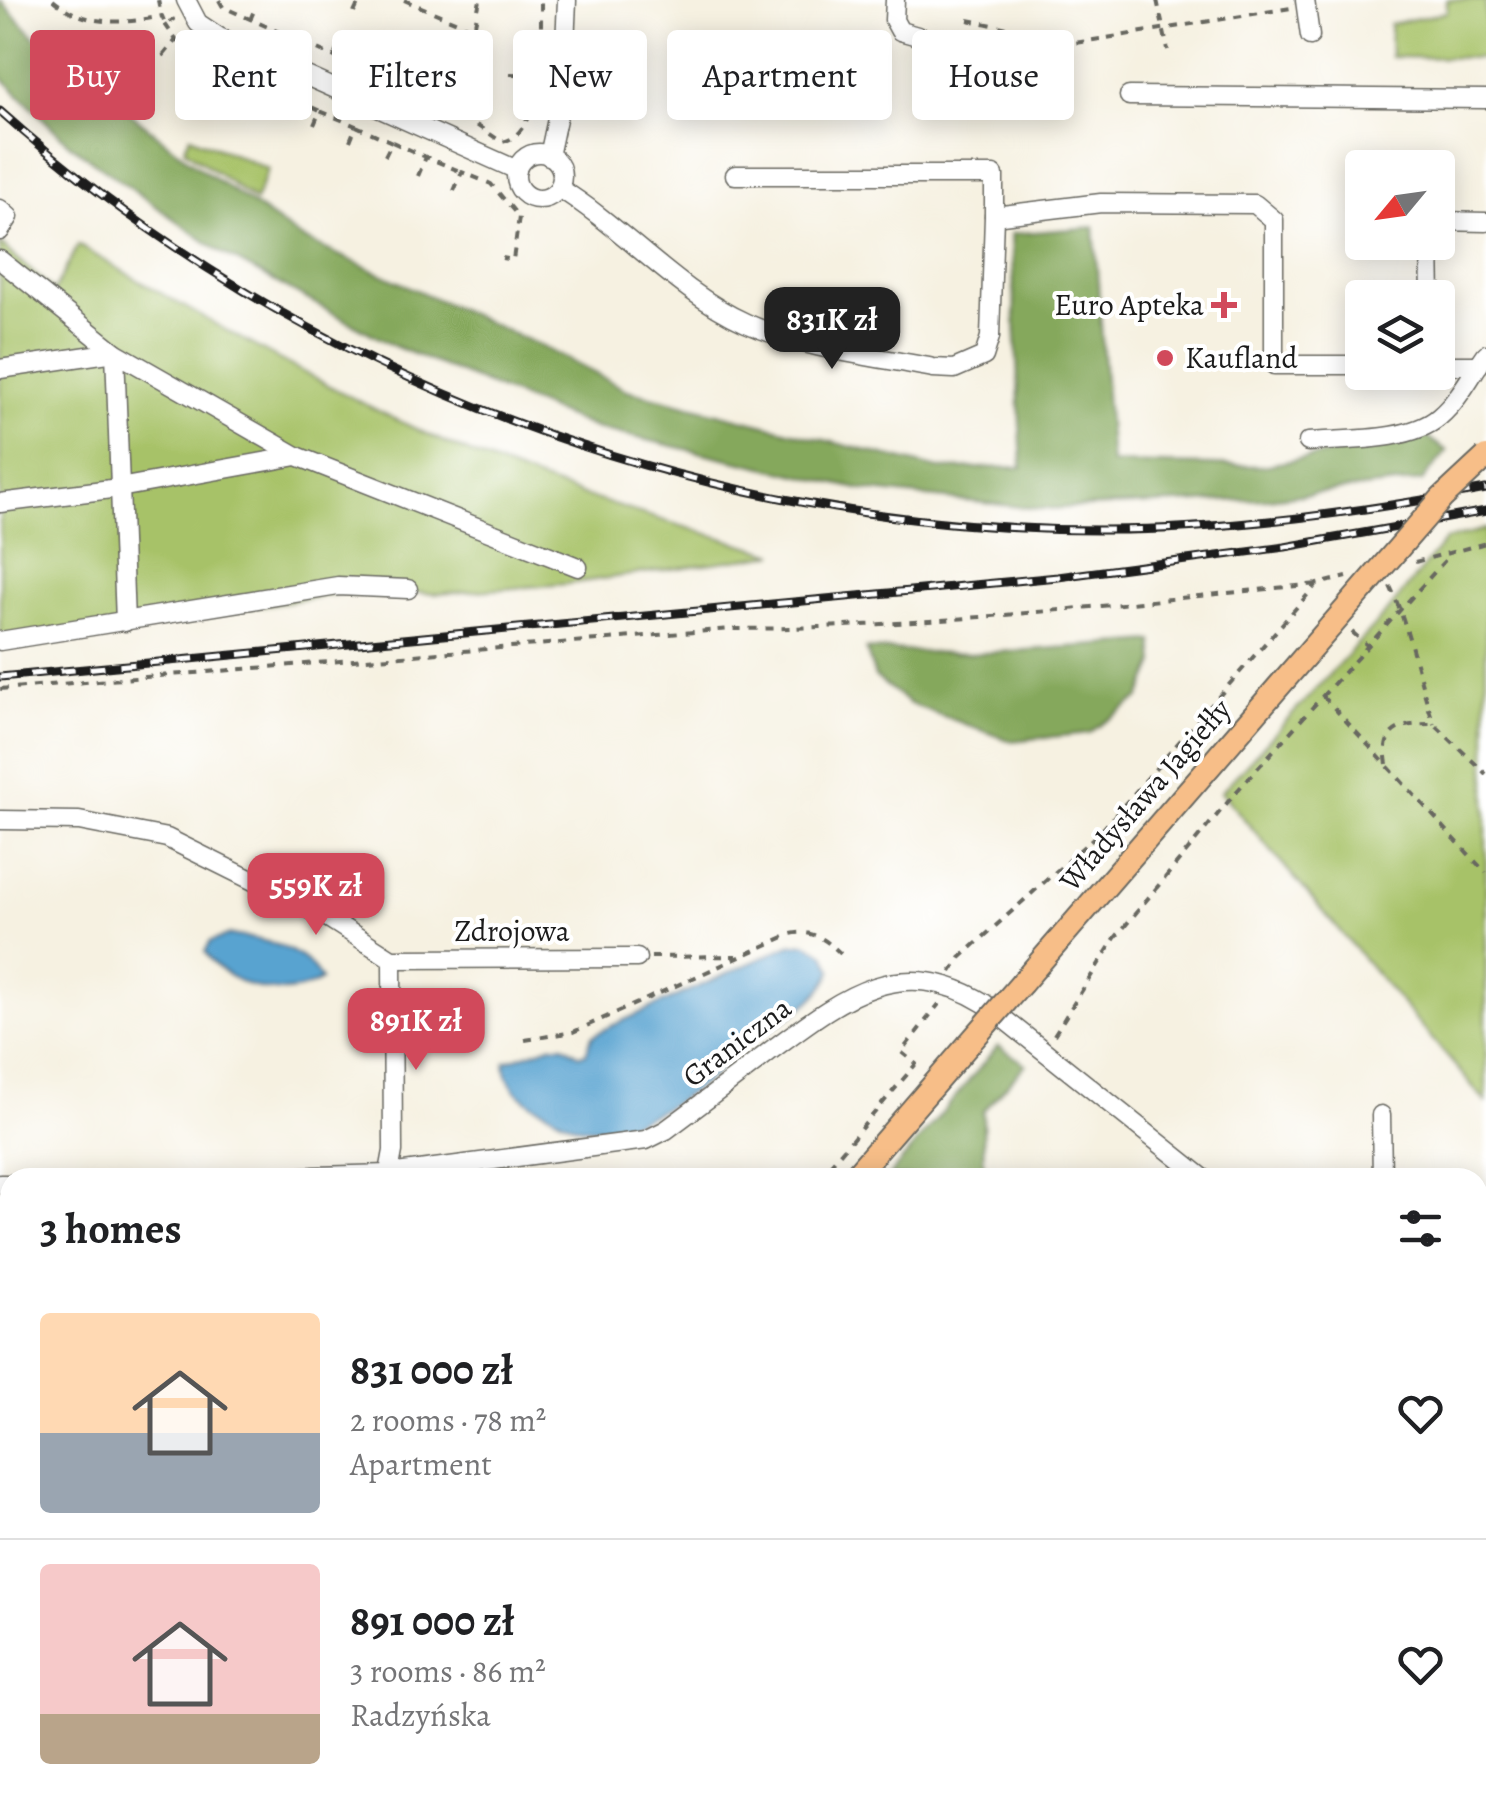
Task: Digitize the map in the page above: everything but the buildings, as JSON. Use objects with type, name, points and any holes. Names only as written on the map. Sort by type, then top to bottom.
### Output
[{"type":"main road","name":"Władysława Jagiełły","points":[[863,1168],[1022,983],[1340,628],[1442,498],[1486,457]]},
{"type":"street","points":[[549,156],[563,91],[567,0]]},
{"type":"street","points":[[895,0],[894,20],[900,31],[912,34]]},
{"type":"street","points":[[1305,3],[1310,36]]},
{"type":"street","points":[[188,6],[198,23],[219,37],[516,170]]},
{"type":"street","points":[[1128,96],[1486,99]]},
{"type":"street","points":[[529,155],[549,156],[561,170],[559,188],[552,195],[534,199],[519,188],[516,170],[529,155]]},
{"type":"street","points":[[559,188],[588,206],[682,282],[744,322],[782,337],[933,368],[954,368],[984,356],[990,336],[994,175],[734,175]]},
{"type":"street","points":[[994,216],[1101,203],[1254,204],[1274,220],[1274,365],[1345,365]]},
{"type":"street","points":[[0,209],[9,217],[0,231]]},
{"type":"street","points":[[1455,221],[1486,222]]},
{"type":"street","points":[[0,260],[115,352],[297,456],[578,567]]},
{"type":"street","points":[[0,370],[115,352]]},
{"type":"street","points":[[115,352],[125,622]]},
{"type":"street","points":[[1455,363],[1482,359]]},
{"type":"street","points":[[1308,442],[1398,434],[1425,427],[1457,398],[1482,359]]},
{"type":"street","points":[[0,503],[119,488],[297,456]]},
{"type":"street","points":[[0,641],[338,586],[408,589]]},
{"type":"street","points":[[0,820],[79,821],[167,838],[328,918],[392,959],[390,1168]]},
{"type":"street","name":"Zdrojowa","points":[[392,959],[636,958]]},
{"type":"street","name":"Graniczna","points":[[446,1168],[646,1140],[666,1130],[832,1004],[857,992],[903,982],[963,990],[1190,1168]]},
{"type":"street","points":[[1381,1115],[1382,1168]]},
{"type":"path","points":[[53,0],[103,22],[162,16]]},
{"type":"path","points":[[158,0],[165,24],[175,39]]},
{"type":"path","points":[[219,0],[223,8],[270,30]]},
{"type":"path","points":[[354,13],[360,0]]},
{"type":"path","points":[[404,0],[474,30],[480,0]]},
{"type":"path","points":[[540,30],[541,0]]},
{"type":"path","points":[[1157,0],[1168,50]]},
{"type":"path","points":[[968,20],[1028,32],[1063,45],[1305,3]]},
{"type":"path","points":[[165,24],[188,6]]},
{"type":"path","points":[[249,20],[256,6]]},
{"type":"path","points":[[283,30],[286,24]]},
{"type":"path","points":[[316,51],[322,40]]},
{"type":"path","points":[[163,56],[175,41]]},
{"type":"path","points":[[312,49],[332,57]]},
{"type":"path","points":[[312,107],[490,184],[519,217],[512,260],[502,258]]},
{"type":"path","points":[[314,125],[320,111]]},
{"type":"path","points":[[469,120],[502,142],[519,133],[523,120]]},
{"type":"path","points":[[350,141],[356,126]]},
{"type":"path","points":[[386,156],[392,142]]},
{"type":"path","points":[[418,176],[426,157]]},
{"type":"path","points":[[454,192],[462,172]]},
{"type":"path","points":[[1044,1050],[1114,938],[1237,791],[1452,554]]},
{"type":"path","points":[[0,689],[731,630],[984,617],[1317,584]]},
{"type":"path","points":[[1401,610],[1416,674],[1434,724],[1486,774]]},
{"type":"path","points":[[1290,615],[1299,622]]},
{"type":"path","points":[[1340,628],[1368,646]]},
{"type":"path","points":[[1322,696],[1486,873]]},
{"type":"path","points":[[1387,766],[1386,742],[1392,732],[1412,724],[1434,724]]},
{"type":"path","points":[[827,1168],[916,1064],[901,1052],[943,999],[952,969],[960,958],[1108,824]]},
{"type":"path","points":[[525,1040],[573,1032],[790,934],[803,931],[847,954]]},
{"type":"path","points":[[636,958],[743,956]]},
{"type":"green space","points":[[0,0],[30,32],[30,106],[0,76]]},
{"type":"green space","points":[[1447,0],[1486,0],[1486,58],[1391,57],[1390,24],[1447,12]]},
{"type":"green space","points":[[45,120],[139,120],[194,164],[301,238],[547,349],[627,390],[939,469],[1022,467],[1011,234],[1094,227],[1111,463],[1262,466],[1426,436],[1447,451],[1422,481],[1267,499],[1040,509],[862,490],[595,428],[394,346],[220,252],[69,144]]},
{"type":"green space","points":[[190,136],[268,169],[255,201],[184,149]]},
{"type":"green space","points":[[0,243],[54,291],[78,245],[289,364],[461,449],[594,499],[776,554],[567,584],[436,594],[368,589],[0,646]]},
{"type":"green space","points":[[1486,529],[1486,1102],[1221,792],[1393,605],[1445,540]]},
{"type":"green space","points":[[1153,641],[1155,663],[1140,698],[1089,733],[1011,741],[910,704],[875,677],[866,649],[970,654]]},
{"type":"green space","points":[[998,1046],[1026,1064],[983,1111],[984,1168],[896,1168]]},
{"type":"water","points":[[230,935],[269,942],[293,952],[321,980],[307,987],[275,991],[243,983],[228,975],[205,952],[210,942]]},
{"type":"water","points":[[806,943],[825,954],[832,970],[818,993],[796,1013],[742,1048],[708,1080],[648,1116],[614,1127],[575,1126],[527,1100],[508,1077],[505,1062],[550,1046],[564,1045],[580,1055],[586,1053],[592,1036],[611,1026],[790,945]]},
{"type":"railway","points":[[0,111],[117,206],[243,290],[376,362],[514,422],[658,469],[805,503],[954,523],[1105,530],[1201,527],[1296,518],[1486,489]]},
{"type":"railway","points":[[0,677],[1058,577],[1285,547],[1486,511]]},
{"type":"place","name":"Euro Apteka","points":[[1224,305]]},
{"type":"place","name":"Kaufland","points":[[1165,358]]}]
